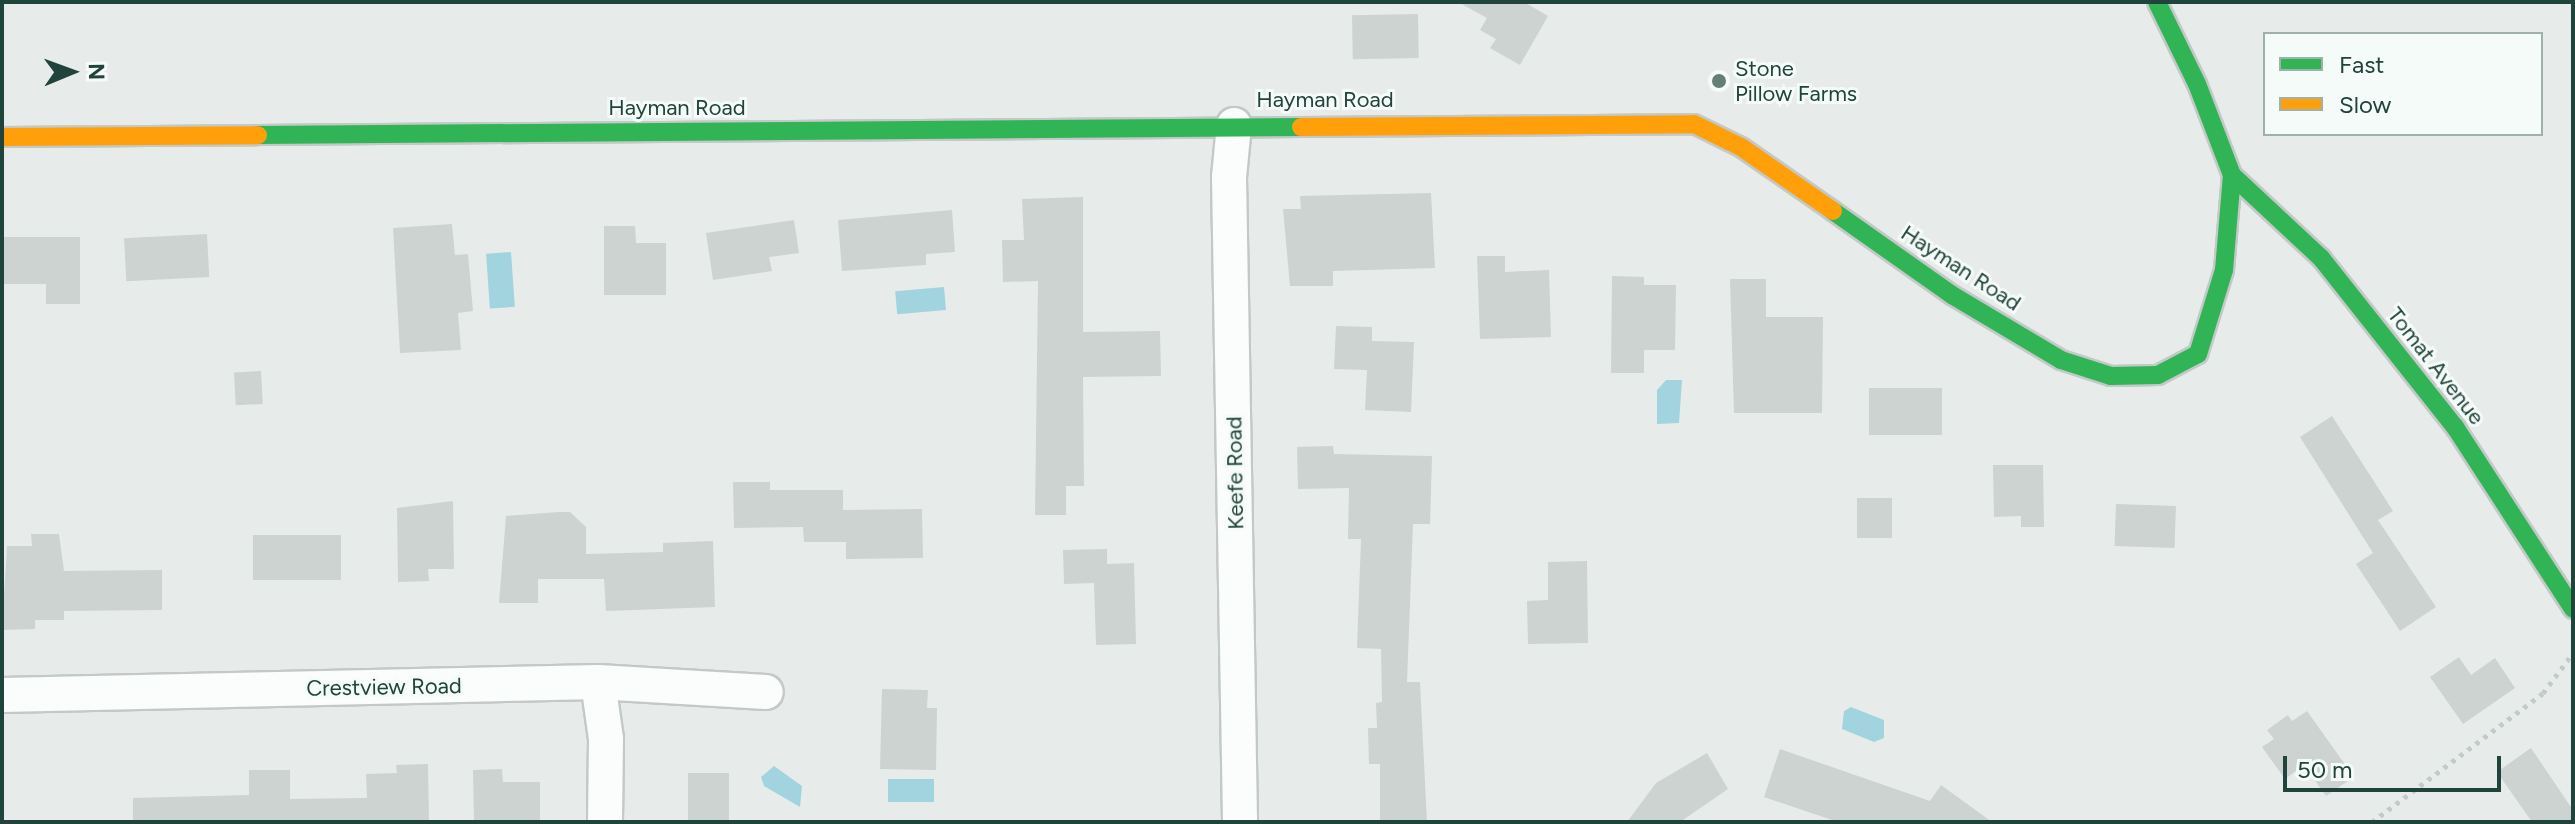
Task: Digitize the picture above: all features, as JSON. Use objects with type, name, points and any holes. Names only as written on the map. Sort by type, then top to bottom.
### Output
[{"type":"street","name":"Hayman Road","points":[[2,137],[1234,125],[1694,124],[1741,147],[1952,295],[2061,360],[2111,376],[2158,375],[2198,354],[2224,270],[2232,175],[2157,2]]},
{"type":"street","name":"Keefe Road","points":[[1234,125],[1229,177],[1240,822]]},
{"type":"street","name":"Tomat Avenue","points":[[2232,175],[2321,258],[2446,416],[2573,609]]},
{"type":"street","name":"Crestview Road","points":[[2,695],[598,682],[766,692]]},
{"type":"street","points":[[598,682],[606,739],[605,822]]},
{"type":"path","points":[[2372,822],[2543,693],[2573,653]]},
{"type":"water","points":[[511,252],[515,307],[490,309],[486,254]]},
{"type":"water","points":[[944,287],[946,310],[897,314],[895,291]]},
{"type":"water","points":[[1666,380],[1682,380],[1679,423],[1657,424],[1657,390]]},
{"type":"water","points":[[1851,707],[1884,720],[1884,738],[1874,742],[1842,729],[1844,711]]},
{"type":"water","points":[[774,766],[802,786],[800,807],[764,786],[761,777]]},
{"type":"water","points":[[888,779],[934,779],[934,802],[888,802]]},
{"type":"building","points":[[1458,2],[1524,2],[1548,16],[1520,65],[1490,48],[1496,39],[1480,30],[1487,18]]},
{"type":"building","points":[[1418,14],[1419,58],[1353,59],[1352,15]]},
{"type":"building","points":[[1431,193],[1435,268],[1333,271],[1333,286],[1290,286],[1283,209],[1301,209],[1300,196]]},
{"type":"building","points":[[1083,197],[1083,332],[1160,331],[1161,376],[1083,377],[1084,486],[1066,486],[1066,515],[1035,515],[1038,281],[1003,282],[1002,240],[1024,240],[1022,199]]},
{"type":"building","points":[[952,210],[955,252],[926,254],[926,265],[842,271],[838,220]]},
{"type":"building","points":[[794,220],[799,253],[769,257],[772,271],[713,280],[706,233]]},
{"type":"building","points":[[452,224],[455,255],[468,254],[473,311],[458,313],[461,350],[400,353],[393,228]]},
{"type":"building","points":[[604,226],[635,226],[636,243],[666,243],[666,295],[604,295]]},
{"type":"building","points":[[207,234],[209,277],[126,281],[124,238]]},
{"type":"building","points":[[2,237],[80,237],[80,304],[46,304],[46,284],[2,284]]},
{"type":"building","points":[[1477,256],[1505,256],[1505,272],[1549,270],[1551,337],[1480,339]]},
{"type":"building","points":[[1612,276],[1644,277],[1644,285],[1676,285],[1675,350],[1644,350],[1644,373],[1611,373]]},
{"type":"building","points":[[1730,279],[1766,279],[1766,317],[1823,317],[1822,413],[1734,413]]},
{"type":"building","points":[[1336,326],[1372,327],[1372,341],[1414,342],[1411,412],[1365,410],[1367,370],[1334,369]]},
{"type":"building","points":[[261,371],[263,404],[236,405],[234,372]]},
{"type":"building","points":[[1869,388],[1942,388],[1942,435],[1869,435]]},
{"type":"building","points":[[2332,416],[2393,511],[2378,520],[2436,607],[2400,631],[2356,564],[2373,553],[2300,437]]},
{"type":"building","points":[[1333,446],[1334,454],[1432,456],[1430,524],[1413,524],[1407,682],[1420,682],[1427,822],[1380,822],[1380,764],[1369,764],[1368,728],[1377,728],[1376,703],[1382,702],[1381,649],[1357,648],[1361,539],[1348,539],[1349,488],[1298,489],[1297,447]]},
{"type":"building","points":[[1993,465],[2043,465],[2044,527],[2021,527],[2021,516],[1994,517]]},
{"type":"building","points":[[733,482],[770,482],[770,490],[843,490],[843,510],[922,509],[923,558],[846,559],[846,542],[804,542],[803,527],[734,528]]},
{"type":"building","points":[[1857,498],[1892,498],[1892,538],[1857,538]]},
{"type":"building","points":[[453,501],[454,569],[428,569],[429,581],[398,582],[397,508]]},
{"type":"building","points":[[2116,504],[2176,506],[2174,548],[2115,546]]},
{"type":"building","points":[[570,512],[586,527],[586,554],[663,552],[663,543],[713,541],[715,607],[606,611],[604,579],[538,579],[538,603],[499,603],[506,516]]},
{"type":"building","points":[[31,534],[59,534],[64,571],[162,570],[162,610],[64,611],[64,620],[35,620],[35,629],[2,630],[7,546],[32,546]]},
{"type":"building","points":[[253,535],[341,535],[341,580],[253,580]]},
{"type":"building","points":[[1107,549],[1107,564],[1134,563],[1136,644],[1096,645],[1094,583],[1064,584],[1063,550]]},
{"type":"building","points":[[1587,561],[1588,643],[1528,644],[1527,601],[1548,600],[1548,562]]},
{"type":"building","points":[[2459,657],[2471,675],[2495,658],[2515,688],[2463,724],[2430,677]]},
{"type":"building","points":[[882,689],[928,690],[927,708],[937,708],[936,770],[880,769]]},
{"type":"building","points":[[2307,711],[2354,777],[2326,796],[2304,765],[2285,779],[2262,747],[2274,739],[2267,730],[2288,715],[2292,721]]},
{"type":"building","points":[[2531,748],[2573,810],[2573,822],[2532,822],[2497,772]]},
{"type":"building","points":[[1780,749],[1930,801],[1941,785],[1992,822],[1838,822],[1764,797]]},
{"type":"building","points":[[1707,753],[1728,789],[1680,822],[1627,822],[1656,783]]},
{"type":"building","points":[[428,764],[429,822],[133,822],[133,798],[249,795],[249,770],[290,770],[290,799],[367,798],[366,774],[397,773],[396,765]]},
{"type":"building","points":[[502,769],[503,782],[540,782],[540,822],[474,822],[473,770]]},
{"type":"building","points":[[688,773],[729,773],[729,822],[688,822]]},
{"type":"traffic: fast","points":[[1833,211],[1952,295],[2061,360],[2111,376],[2158,375],[2198,354],[2224,270],[2232,175],[2197,84],[2157,2]]},
{"type":"traffic: fast","points":[[258,135],[1301,127]]},
{"type":"traffic: fast","points":[[2232,175],[2321,258],[2455,427],[2573,609]]},
{"type":"traffic: slow","points":[[1301,127],[1694,124],[1741,147],[1833,211]]},
{"type":"traffic: slow","points":[[2,137],[258,135]]},
{"type":"place","name":"Stone Pillow Farms","points":[[1719,81]]}]
